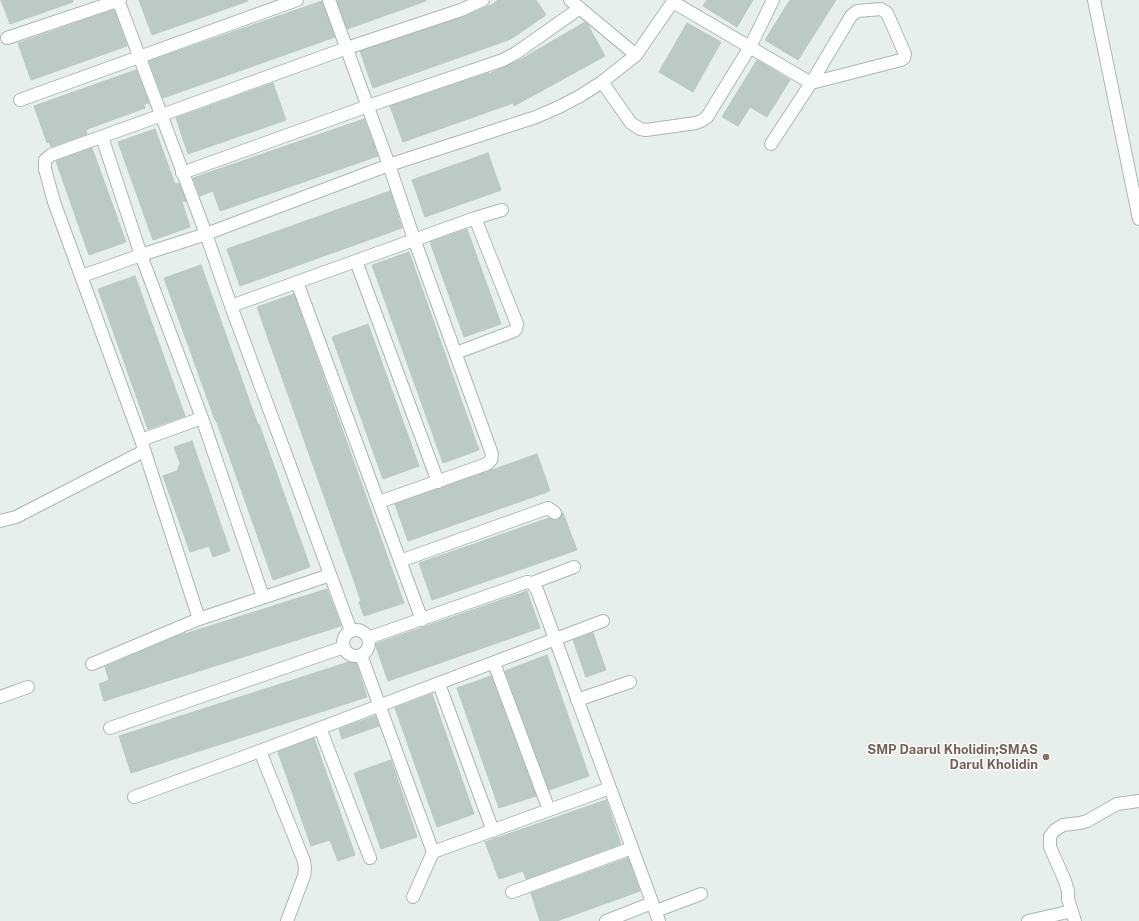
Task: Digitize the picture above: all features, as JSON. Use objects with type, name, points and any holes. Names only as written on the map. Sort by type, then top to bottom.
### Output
[{"type":"street","points":[[7,38],[119,0],[351,631]]},
{"type":"street","points":[[20,100],[297,0]]},
{"type":"street","points":[[329,0],[492,454],[491,460],[487,464],[379,502]]},
{"type":"street","points":[[199,618],[143,445],[54,202],[45,164],[47,157],[347,48],[461,10],[483,0]]},
{"type":"street","points":[[570,0],[636,55]]},
{"type":"street","points":[[602,82],[631,123],[640,129],[646,130],[696,123],[707,116],[750,47],[773,0]]},
{"type":"street","points":[[1094,0],[1139,219]]},
{"type":"street","points":[[82,276],[206,234],[389,165],[536,117],[580,96],[602,82],[636,55],[673,1],[811,83],[904,58],[905,54],[887,13],[884,10],[857,11],[854,13],[811,83],[771,144]]},
{"type":"street","points":[[182,173],[368,106],[503,60],[516,53],[580,8]]},
{"type":"street","points":[[102,137],[141,255],[202,418],[263,597]]},
{"type":"street","points":[[231,306],[414,239],[502,210]]},
{"type":"street","points":[[456,353],[514,332],[517,324],[475,218]]},
{"type":"street","points":[[356,260],[438,482]]},
{"type":"street","points":[[297,282],[422,620]]},
{"type":"street","points":[[0,521],[16,517],[143,445],[202,418]]},
{"type":"street","points":[[400,561],[548,508],[555,514]]},
{"type":"street","points":[[368,638],[527,582],[532,583],[574,567]]},
{"type":"street","points":[[92,664],[199,618],[330,575]]},
{"type":"street","points":[[532,583],[537,590],[656,912]]},
{"type":"street","points":[[134,797],[439,684],[603,621]]},
{"type":"street","points":[[356,630],[366,634],[369,643],[365,652],[356,655],[351,654],[344,647],[344,637],[351,631],[356,630]]},
{"type":"street","points":[[110,728],[344,647]]},
{"type":"street","points":[[361,654],[433,852],[413,897]]},
{"type":"street","points":[[494,663],[548,810]]},
{"type":"street","points":[[577,700],[630,682]]},
{"type":"street","points":[[439,684],[493,830]]},
{"type":"street","points":[[0,697],[28,687]]},
{"type":"street","points":[[320,728],[370,858]]},
{"type":"street","points":[[260,751],[304,861],[304,876],[287,921]]},
{"type":"street","points":[[433,852],[610,788]]},
{"type":"street","points":[[1028,921],[1074,916],[1068,899],[1068,891],[1065,881],[1050,847],[1050,836],[1055,830],[1063,825],[1087,821],[1117,804],[1139,801]]},
{"type":"street","points":[[512,892],[632,848]]},
{"type":"street","points":[[606,921],[656,912],[701,894]]},
{"type":"building","points":[[1,0],[73,0],[73,2],[10,24]]},
{"type":"building","points":[[139,0],[247,0],[248,1],[152,35]]},
{"type":"building","points":[[337,0],[426,0],[426,1],[347,29]]},
{"type":"building","points":[[498,0],[536,0],[546,15],[511,39],[373,88],[360,51],[463,17],[493,4]]},
{"type":"building","points":[[707,0],[753,0],[737,27],[703,6]]},
{"type":"building","points":[[790,0],[836,0],[798,60],[765,40]]},
{"type":"building","points":[[322,1],[335,37],[163,98],[149,61]]},
{"type":"building","points":[[114,10],[127,46],[31,80],[18,43]]},
{"type":"building","points":[[585,22],[605,56],[514,106],[513,103],[403,142],[390,106],[489,74],[520,60]]},
{"type":"building","points":[[687,23],[721,42],[693,92],[659,72]]},
{"type":"building","points":[[757,60],[790,80],[767,117],[750,107],[738,126],[722,117]]},
{"type":"building","points":[[136,70],[149,103],[144,104],[145,108],[90,128],[86,130],[87,134],[51,147],[49,142],[47,143],[34,106]]},
{"type":"building","points":[[273,83],[286,120],[188,154],[176,118]]},
{"type":"building","points":[[364,119],[378,156],[220,211],[213,191],[200,196],[193,178]]},
{"type":"building","points":[[155,129],[175,184],[179,183],[186,201],[182,202],[190,227],[153,240],[118,142]]},
{"type":"building","points":[[92,148],[126,242],[89,255],[56,161]]},
{"type":"building","points":[[488,153],[501,190],[425,217],[412,180]]},
{"type":"building","points":[[390,191],[402,228],[240,286],[227,249]]},
{"type":"building","points":[[467,229],[501,324],[464,337],[430,242]]},
{"type":"building","points":[[409,252],[479,450],[443,463],[372,265]]},
{"type":"building","points":[[201,265],[310,567],[273,580],[164,278]]},
{"type":"building","points":[[135,276],[185,416],[148,429],[98,289]]},
{"type":"building","points":[[294,294],[404,603],[364,616],[359,602],[361,601],[257,307]]},
{"type":"building","points":[[368,324],[419,466],[383,479],[332,337]]},
{"type":"building","points":[[192,441],[230,551],[213,557],[209,546],[190,552],[163,476],[177,471],[180,463],[174,447]]},
{"type":"building","points":[[537,454],[550,491],[408,541],[395,504]]},
{"type":"building","points":[[562,513],[577,550],[432,600],[419,563],[549,518],[558,520]]},
{"type":"building","points":[[327,589],[341,626],[104,701],[99,684],[109,680],[105,667],[175,637]]},
{"type":"building","points":[[527,591],[540,628],[388,681],[375,644]]},
{"type":"building","points":[[593,633],[606,670],[586,677],[573,640]]},
{"type":"building","points":[[547,655],[589,776],[549,790],[505,671]]},
{"type":"building","points":[[355,660],[367,697],[131,773],[119,736]]},
{"type":"building","points":[[491,676],[536,796],[499,808],[457,688]]},
{"type":"building","points":[[432,694],[474,814],[437,827],[395,708]]},
{"type":"building","points":[[375,716],[379,726],[342,739],[339,729]]},
{"type":"building","points":[[314,738],[355,855],[338,861],[330,840],[311,846],[278,752]]},
{"type":"building","points":[[391,760],[417,837],[381,849],[354,773]]},
{"type":"building","points":[[606,800],[621,844],[526,879],[523,871],[499,879],[485,842]]},
{"type":"building","points":[[628,858],[640,891],[557,921],[540,921],[531,893]]},
{"type":"place","name":"SMP Daarul Kholidin;SMAS Darul Kholidin","points":[[1046,757]]}]
